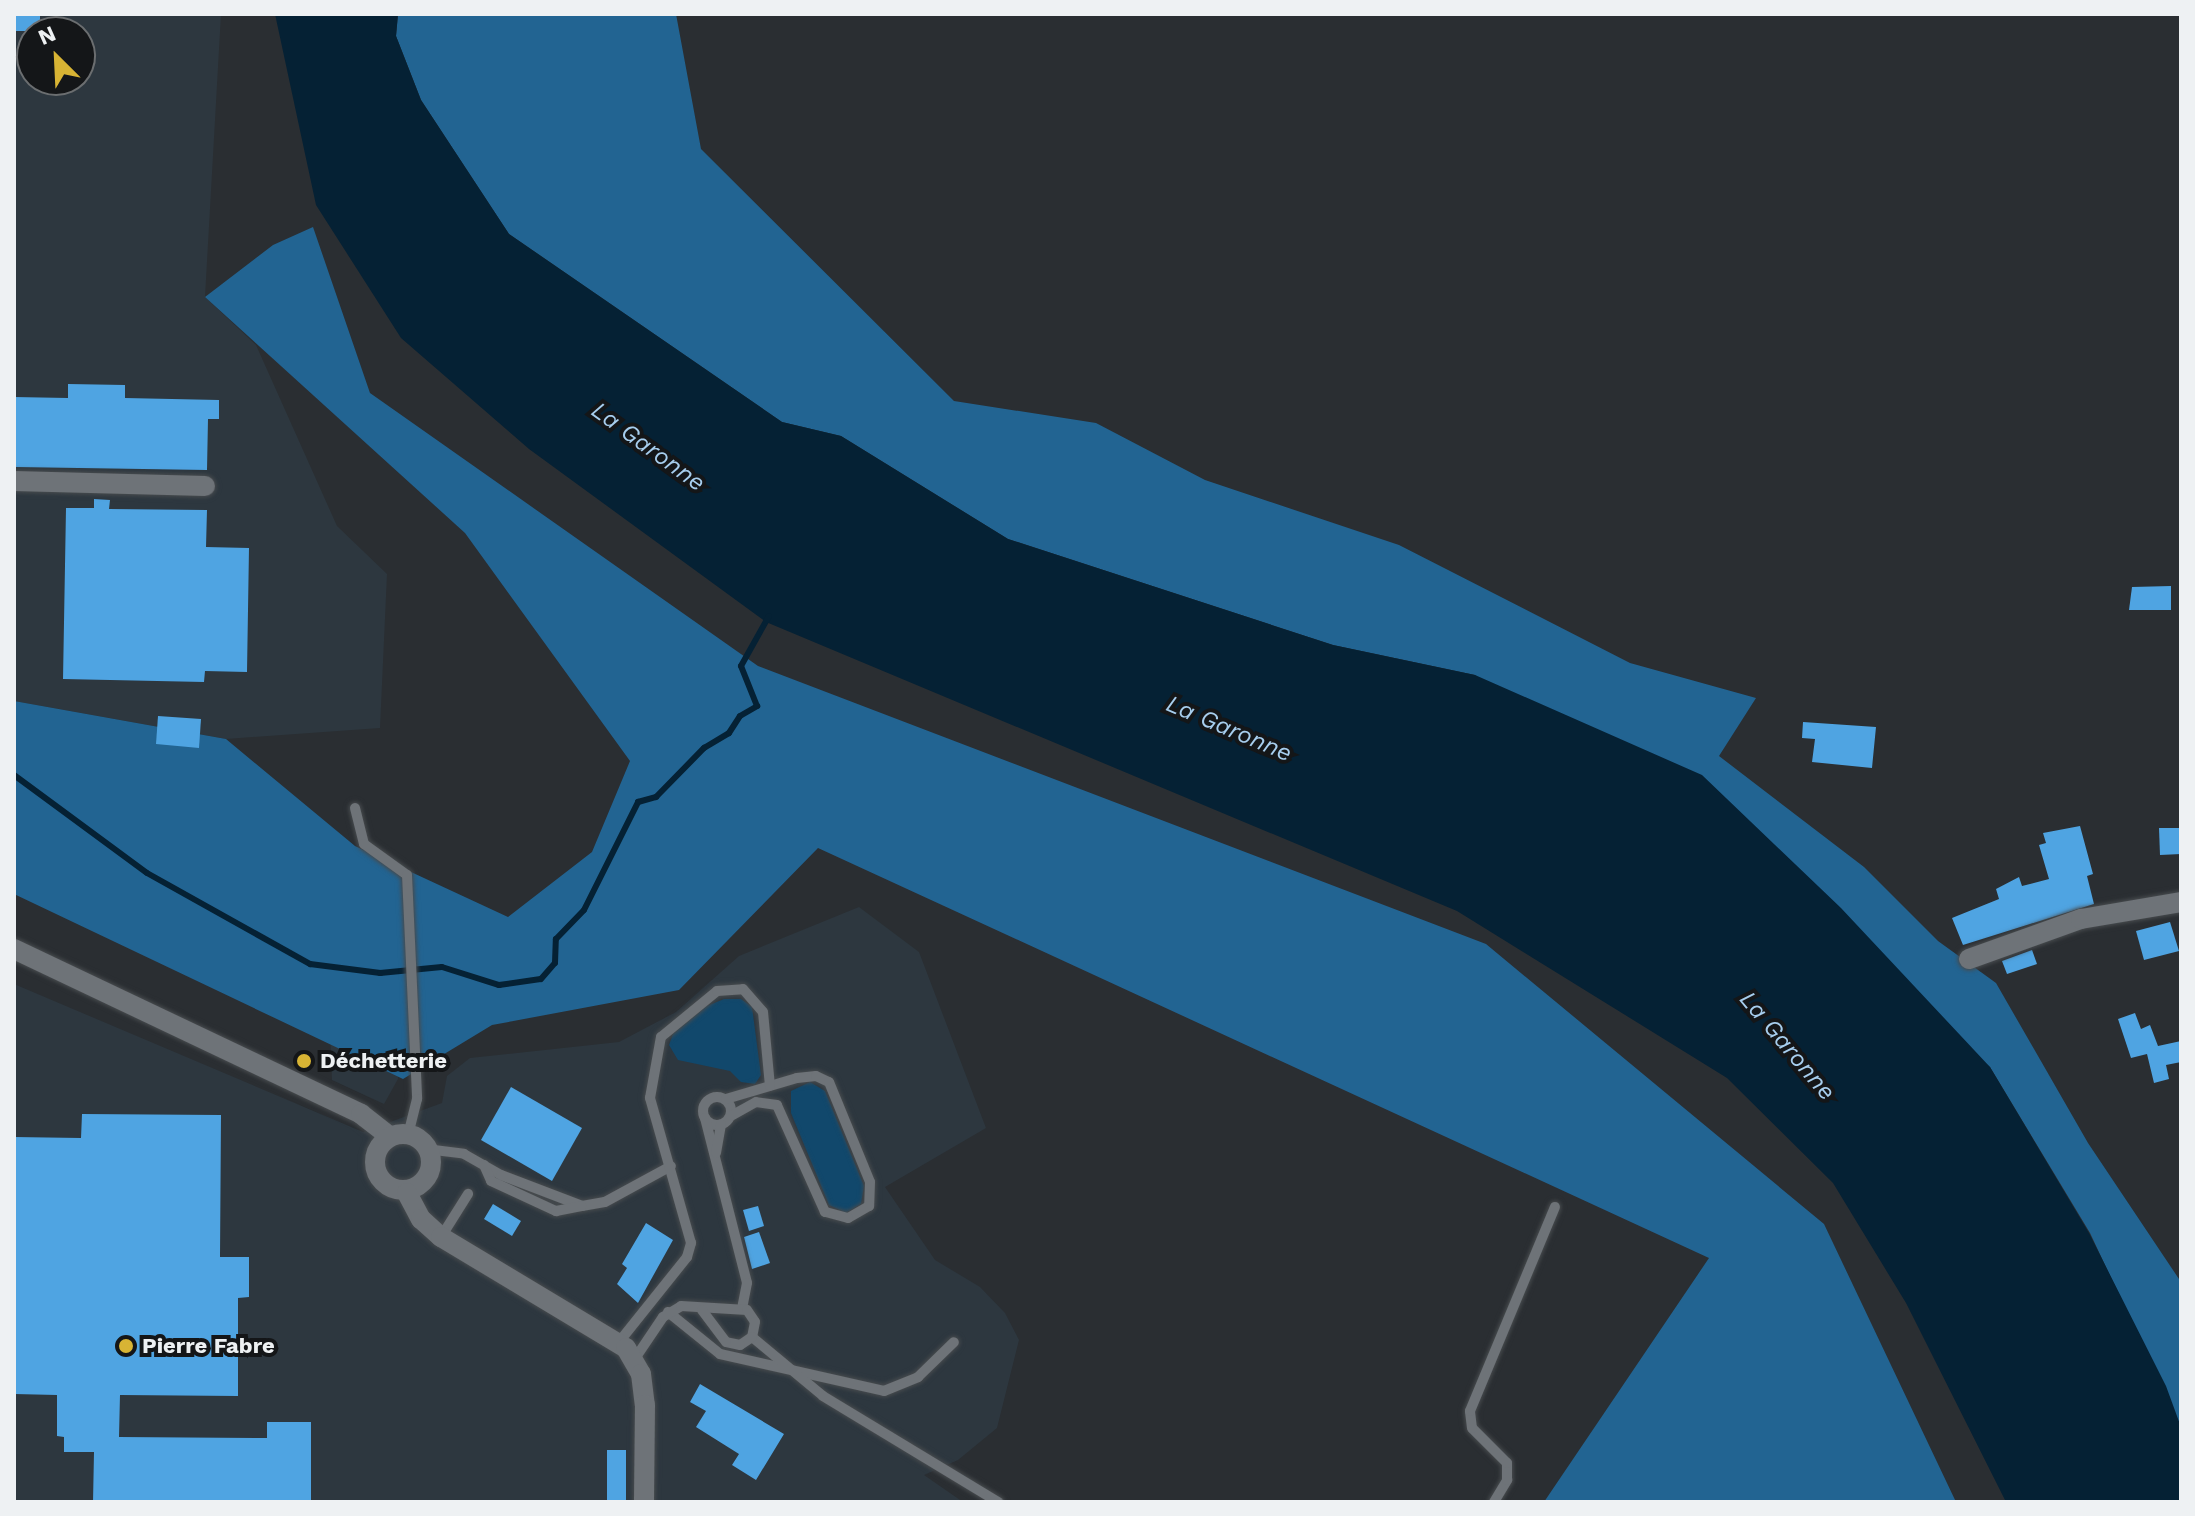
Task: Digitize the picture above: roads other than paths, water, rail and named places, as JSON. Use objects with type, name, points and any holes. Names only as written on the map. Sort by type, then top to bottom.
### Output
[{"type":"street","points":[[14,481],[205,486]]},
{"type":"street","points":[[1969,959],[2081,919],[2181,902]]},
{"type":"street","points":[[14,949],[361,1114],[426,1149],[426,1179],[407,1193]]},
{"type":"street","points":[[399,1134],[379,1152],[381,1176],[391,1189],[407,1193],[421,1219],[441,1237],[619,1342],[634,1360],[645,1405],[644,1502]]},
{"type":"lane","points":[[355,808],[364,844],[407,875],[417,1099],[399,1134]]},
{"type":"lane","points":[[619,1342],[690,1250],[692,1235],[650,1098],[656,1048],[661,1037],[711,995],[735,988],[758,1001],[770,1086]]},
{"type":"lane","points":[[715,1159],[721,1124],[756,1102],[777,1105],[825,1212],[839,1218],[864,1211],[871,1200],[870,1182],[829,1082],[806,1076],[726,1099],[708,1100],[705,1118],[715,1159],[747,1283],[742,1308]]},
{"type":"lane","points":[[726,1099],[731,1116]]},
{"type":"lane","points":[[705,1118],[721,1124]]},
{"type":"lane","points":[[426,1149],[464,1154],[582,1206],[605,1202],[671,1166]]},
{"type":"lane","points":[[441,1237],[468,1194]]},
{"type":"lane","points":[[1494,1502],[1507,1480],[1507,1463],[1472,1428],[1470,1411],[1555,1207]]},
{"type":"lane","points":[[634,1360],[668,1312],[681,1306],[702,1310],[742,1308],[755,1322],[752,1337],[740,1345],[726,1342],[702,1310]]},
{"type":"lane","points":[[668,1312],[720,1354],[785,1366],[884,1391],[918,1377],[954,1342]]},
{"type":"lane","points":[[752,1337],[847,1412],[998,1502]]},
{"type":"water","name":"La Garonne","points":[[275,14],[398,14],[396,36],[421,100],[509,234],[782,422],[841,436],[1008,539],[1333,645],[1475,675],[1702,775],[1841,908],[1990,1067],[2089,1233],[2166,1386],[2181,1427],[2181,1502],[2006,1502],[1906,1303],[1833,1183],[1727,1078],[1457,911],[766,622],[529,449],[401,338],[316,205]]},
{"type":"waterway","points":[[14,775],[147,873],[310,964],[380,973],[442,967],[499,985],[541,979],[555,963],[556,939],[584,910],[638,802],[656,797],[704,748],[729,733],[740,716],[757,706],[741,666],[769,616]]},
{"type":"place","name":"Déchetterie","points":[[304,1061]]},
{"type":"place","name":"Pierre Fabre","points":[[126,1346]]}]
